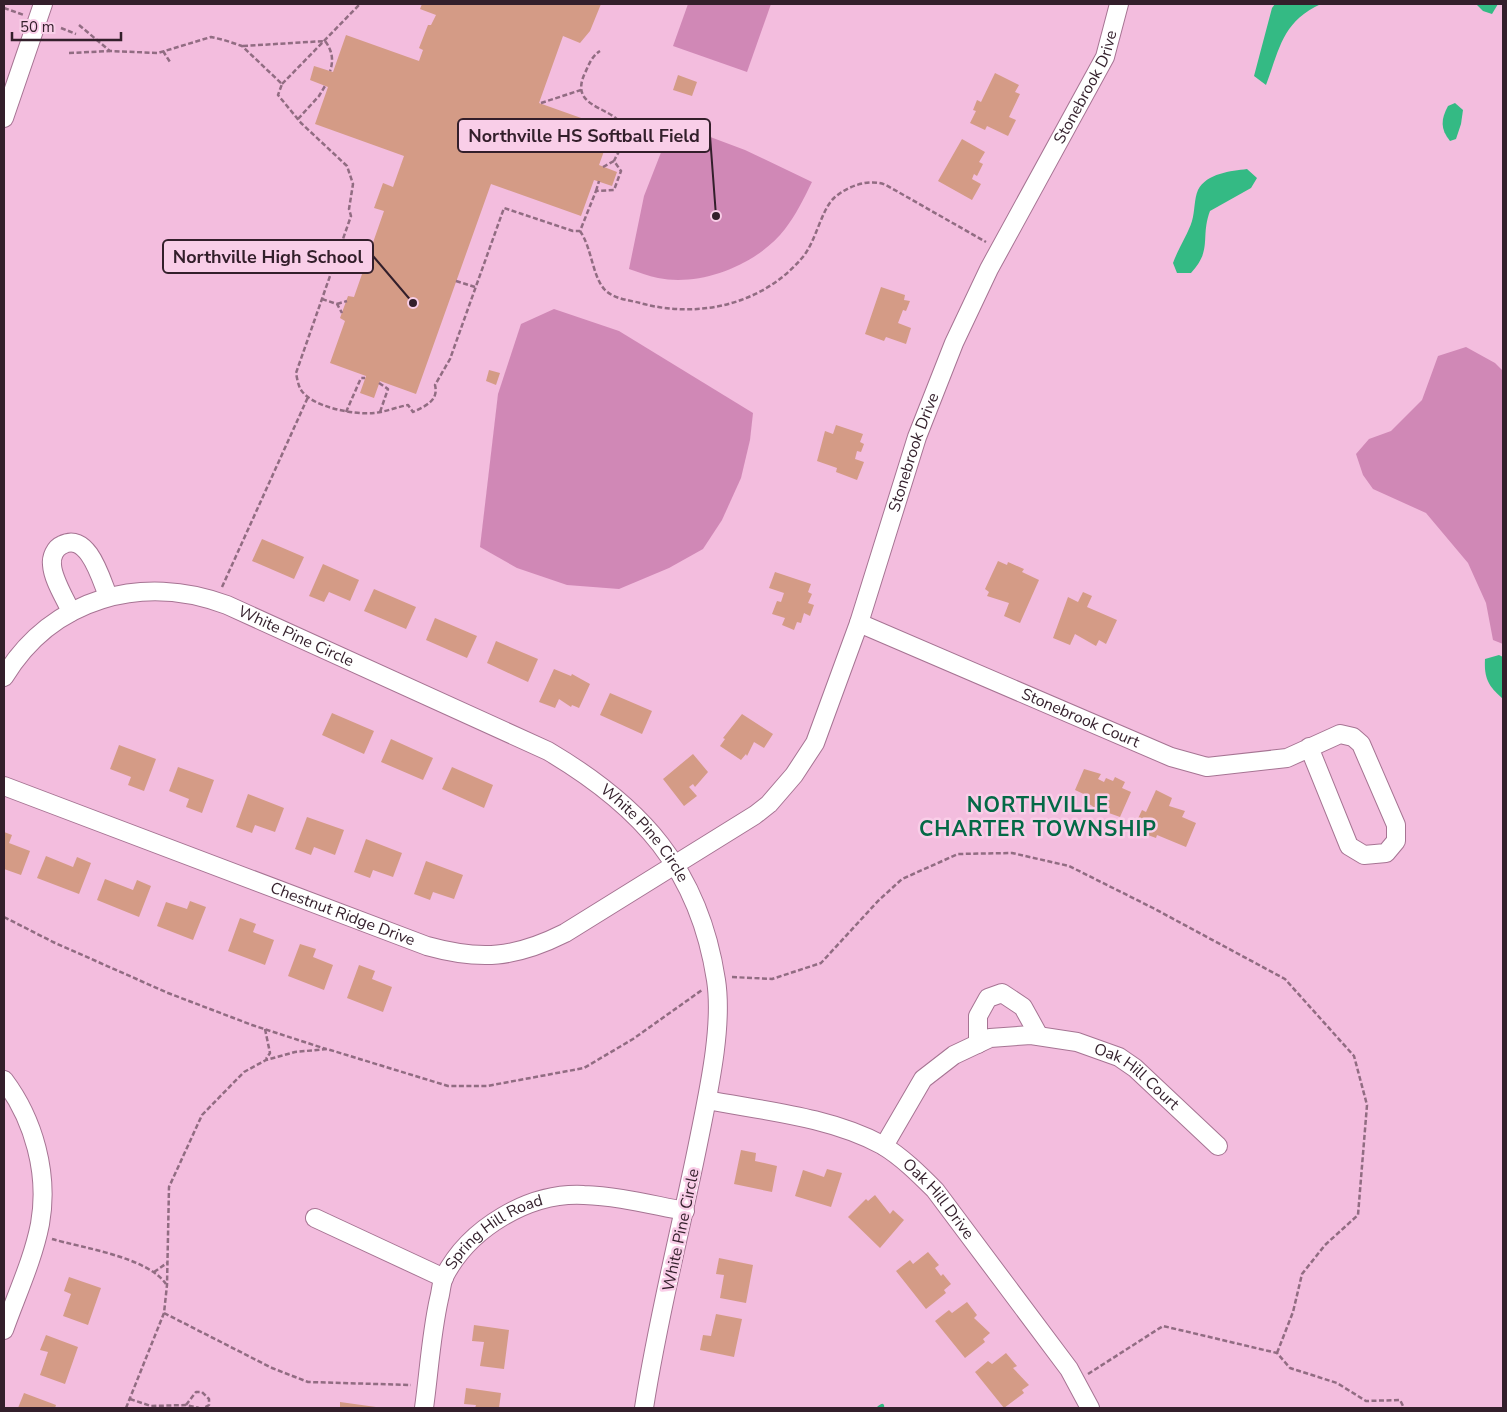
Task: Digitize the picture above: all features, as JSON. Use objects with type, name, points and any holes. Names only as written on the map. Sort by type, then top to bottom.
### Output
[{"type":"street","points":[[4,118],[43,4]]},
{"type":"street","name":"Stonebrook Drive","points":[[675,863],[756,814],[769,804],[794,775],[814,743],[859,623],[917,437],[954,343],[1000,249],[1105,57],[1119,4]]},
{"type":"street","points":[[71,612],[52,566],[56,550],[63,544],[76,543],[90,553],[108,596]]},
{"type":"street","name":"White Pine Circle","points":[[4,678],[32,641],[71,612],[108,596],[156,592],[183,593],[216,601],[548,751],[580,770],[612,793],[640,819],[675,863],[698,913],[716,981],[717,1007],[707,1100],[644,1408]]},
{"type":"street","name":"Stonebrook Court","points":[[859,623],[1171,757],[1207,767],[1242,765],[1287,758],[1309,747],[1340,734],[1353,737],[1361,744],[1396,825],[1396,841],[1386,853],[1364,855],[1350,846],[1309,747]]},
{"type":"street","name":"Chestnut Ridge Drive","points":[[4,786],[428,946],[476,956],[516,953],[539,946],[565,933],[675,863]]},
{"type":"street","points":[[978,1044],[978,1016],[988,998],[1002,993],[1023,1007],[1039,1036]]},
{"type":"street","name":"Oak Hill Court","points":[[884,1146],[922,1079],[954,1055],[990,1038],[1039,1036],[1077,1042],[1119,1058],[1136,1068],[1218,1146]]},
{"type":"street","points":[[4,1080],[25,1114],[39,1161],[42,1192],[37,1236],[4,1330]]},
{"type":"street","name":"Oak Hill Drive","points":[[707,1100],[824,1124],[884,1146],[910,1166],[935,1190],[1076,1382],[1090,1408]]},
{"type":"street","name":"Spring Hill Road","points":[[424,1408],[434,1319],[444,1278],[467,1245],[488,1226],[507,1214],[555,1197],[583,1194],[685,1211]]},
{"type":"street","points":[[315,1218],[444,1278]]},
{"type":"path","points":[[360,4],[282,84],[278,95],[298,119],[347,166],[353,184],[349,209],[351,216],[296,373],[300,389],[308,397],[346,412],[380,412],[408,405],[413,412],[432,402],[437,391],[435,385],[450,359],[504,208],[573,231],[580,231]]},
{"type":"path","points":[[4,8],[28,16]]},
{"type":"path","points":[[80,25],[110,51]]},
{"type":"path","points":[[61,28],[76,34]]},
{"type":"path","points":[[70,54],[110,51],[158,53],[211,37],[242,46],[324,41]]},
{"type":"path","points":[[324,41],[330,48],[332,64],[330,71]]},
{"type":"path","points":[[242,46],[282,84]]},
{"type":"path","points":[[163,51],[170,62]]},
{"type":"path","points":[[600,51],[594,55],[581,81],[581,94],[587,102],[613,115],[623,127],[624,140],[614,161],[603,167]]},
{"type":"path","points":[[298,119],[319,96],[325,86]]},
{"type":"path","points":[[541,103],[581,90]]},
{"type":"path","points":[[596,191],[614,190],[621,171],[614,161]]},
{"type":"path","points":[[580,231],[599,181]]},
{"type":"path","points":[[580,231],[590,248],[594,267],[605,290],[620,298],[679,310],[725,306],[764,289],[803,258],[834,198],[871,181],[886,185],[1000,249]]},
{"type":"path","points":[[342,240],[371,250]]},
{"type":"path","points":[[456,281],[476,287]]},
{"type":"path","points":[[322,299],[337,304],[347,301]]},
{"type":"path","points":[[337,304],[342,313]]},
{"type":"path","points":[[346,412],[357,384],[361,378],[365,378]]},
{"type":"path","points":[[379,383],[388,389],[380,412]]},
{"type":"path","points":[[216,601],[308,397]]},
{"type":"path","points":[[4,917],[53,942],[168,993],[266,1029],[448,1086],[487,1086],[584,1068],[633,1039],[716,981],[726,977],[772,979],[821,963],[878,901],[902,879],[958,854],[1012,853],[1069,866],[1153,908],[1285,979],[1354,1056],[1367,1105],[1358,1215],[1325,1245],[1302,1274],[1293,1312],[1277,1354]]},
{"type":"path","points":[[266,1029],[270,1053],[266,1060]]},
{"type":"path","points":[[126,1408],[164,1313],[168,1262],[169,1187],[202,1114],[244,1072],[266,1060],[295,1052],[327,1049]]},
{"type":"path","points":[[37,1236],[123,1259],[154,1272],[167,1285]]},
{"type":"path","points":[[154,1272],[168,1262]]},
{"type":"path","points":[[164,1313],[272,1368],[308,1382],[427,1386]]},
{"type":"path","points":[[1076,1382],[1163,1326],[1277,1354],[1290,1368],[1337,1383],[1366,1401],[1400,1400],[1404,1408]]},
{"type":"path","points":[[186,1405],[196,1392],[202,1392],[207,1394],[209,1399],[209,1405],[204,1408]]},
{"type":"path","points":[[130,1399],[151,1406],[186,1405],[199,1408]]},
{"type":"shaded area","points":[[688,4],[771,4],[747,72],[673,46]]},
{"type":"shaded area","points":[[1275,4],[1321,4],[1308,11],[1290,28],[1279,48],[1266,85],[1254,76],[1272,8]]},
{"type":"shaded area","points":[[1476,4],[1498,4],[1492,14],[1483,11]]},
{"type":"shaded area","points":[[1455,103],[1463,110],[1456,139],[1450,141],[1444,132],[1443,120],[1448,106]]},
{"type":"shaded area","points":[[681,126],[745,150],[812,182],[789,224],[774,242],[760,253],[728,270],[710,276],[675,280],[654,277],[629,269],[644,196],[669,132]]},
{"type":"shaded area","points":[[1247,169],[1257,178],[1251,188],[1210,211],[1207,220],[1204,250],[1198,265],[1191,273],[1177,273],[1173,263],[1192,221],[1196,197],[1202,184],[1213,176]]},
{"type":"shaded area","points":[[554,309],[619,331],[753,413],[750,440],[741,478],[722,520],[703,549],[669,568],[619,589],[567,585],[517,568],[480,547],[498,394],[521,324]]},
{"type":"shaded area","points":[[1466,347],[1495,363],[1503,371],[1503,644],[1493,640],[1486,603],[1468,563],[1426,513],[1373,489],[1363,475],[1356,454],[1369,439],[1391,431],[1422,400],[1438,356]]},
{"type":"shaded area","points":[[1499,655],[1503,657],[1503,699],[1490,686],[1485,671],[1485,659]]},
{"type":"building","points":[[422,4],[601,4],[590,31],[580,43],[563,36],[539,103],[612,129],[599,165],[617,172],[612,186],[594,180],[581,216],[491,184],[416,394],[380,381],[374,398],[360,393],[366,376],[330,363],[345,321],[340,318],[348,296],[354,297],[384,211],[374,208],[383,183],[393,187],[404,156],[315,124],[328,87],[310,80],[314,66],[333,72],[346,35],[419,61],[423,50],[419,48],[428,25],[431,25],[436,15],[420,9]]},
{"type":"building","points":[[995,73],[1019,85],[1015,92],[1020,94],[1009,117],[1016,120],[1008,136],[987,126],[985,130],[970,123],[976,111],[973,110],[977,100],[981,102]]},
{"type":"building","points":[[678,75],[697,82],[692,96],[673,90]]},
{"type":"building","points":[[962,139],[985,152],[979,162],[983,164],[977,176],[974,174],[972,179],[981,184],[972,200],[938,181]]},
{"type":"building","points":[[881,287],[905,295],[904,300],[910,301],[906,311],[903,310],[898,323],[911,328],[906,344],[886,337],[884,341],[865,334]]},
{"type":"building","points":[[489,370],[500,373],[496,385],[486,381]]},
{"type":"building","points":[[836,425],[863,434],[860,442],[864,444],[861,452],[857,451],[855,459],[864,462],[857,480],[836,472],[837,468],[817,461],[825,431],[833,434]]},
{"type":"building","points":[[262,539],[304,557],[294,579],[252,561]]},
{"type":"building","points":[[998,561],[1007,565],[1008,562],[1024,569],[1022,572],[1039,580],[1020,623],[1004,616],[1009,603],[987,596],[989,592],[985,589]]},
{"type":"building","points":[[323,564],[359,580],[350,601],[329,592],[324,602],[309,596]]},
{"type":"building","points":[[775,572],[811,584],[808,592],[812,594],[808,603],[814,605],[810,616],[804,613],[801,623],[797,622],[794,630],[782,625],[785,618],[772,614],[777,601],[781,602],[784,593],[769,588]]},
{"type":"building","points":[[374,589],[416,607],[406,629],[364,611]]},
{"type":"building","points":[[1083,592],[1092,596],[1087,607],[1117,620],[1106,644],[1099,640],[1096,646],[1075,634],[1070,645],[1053,638],[1068,597],[1078,602]]},
{"type":"building","points":[[435,618],[477,636],[467,658],[426,640]]},
{"type":"building","points":[[496,641],[538,659],[528,682],[487,663]]},
{"type":"building","points":[[554,669],[571,676],[572,674],[590,684],[579,708],[572,705],[571,707],[559,699],[555,708],[539,702]]},
{"type":"building","points":[[610,693],[652,711],[642,734],[600,715]]},
{"type":"building","points":[[332,713],[374,731],[364,754],[322,735]]},
{"type":"building","points":[[742,714],[773,734],[764,748],[754,742],[747,756],[746,754],[741,760],[720,746],[725,739],[723,738]]},
{"type":"building","points":[[391,739],[433,758],[423,780],[381,762]]},
{"type":"building","points":[[119,745],[156,759],[144,791],[128,785],[131,777],[110,769]]},
{"type":"building","points":[[693,754],[708,772],[695,787],[693,784],[689,787],[697,796],[684,806],[663,779]]},
{"type":"building","points":[[178,767],[214,780],[202,813],[186,807],[189,799],[169,791]]},
{"type":"building","points":[[452,767],[493,785],[484,808],[442,789]]},
{"type":"building","points":[[1084,769],[1101,774],[1098,779],[1104,782],[1106,778],[1113,781],[1115,777],[1125,782],[1122,788],[1131,792],[1120,817],[1095,808],[1085,801],[1088,796],[1075,790]]},
{"type":"building","points":[[1156,790],[1172,798],[1169,806],[1185,811],[1182,817],[1196,823],[1186,847],[1157,835],[1156,838],[1145,834],[1147,830],[1135,825],[1142,810],[1146,812]]},
{"type":"building","points":[[248,794],[284,808],[275,832],[255,825],[252,833],[236,827]]},
{"type":"building","points":[[307,817],[344,830],[335,855],[314,847],[311,855],[295,849]]},
{"type":"building","points":[[4,832],[12,835],[9,843],[30,851],[21,875],[4,869]]},
{"type":"building","points":[[366,839],[402,853],[393,877],[373,870],[370,878],[354,872]]},
{"type":"building","points":[[46,856],[73,867],[77,857],[91,863],[79,894],[37,878]]},
{"type":"building","points":[[426,861],[463,875],[454,899],[433,892],[430,900],[414,894]]},
{"type":"building","points":[[105,879],[133,890],[137,880],[151,886],[139,917],[97,900]]},
{"type":"building","points":[[190,901],[206,907],[193,940],[157,926],[166,902],[187,909]]},
{"type":"building","points":[[240,918],[256,924],[253,932],[274,940],[265,965],[228,951]]},
{"type":"building","points":[[300,944],[316,949],[313,957],[333,965],[324,990],[288,976]]},
{"type":"building","points":[[359,965],[375,971],[372,979],[392,987],[383,1012],[347,998]]},
{"type":"building","points":[[741,1150],[756,1153],[755,1161],[777,1166],[772,1192],[734,1184]]},
{"type":"building","points":[[827,1169],[842,1173],[831,1207],[795,1196],[803,1170],[824,1177]]},
{"type":"building","points":[[875,1195],[890,1214],[893,1210],[904,1220],[880,1248],[848,1217],[866,1199],[868,1201]]},
{"type":"building","points":[[928,1252],[939,1265],[935,1268],[951,1284],[944,1290],[946,1293],[926,1309],[896,1271],[910,1260],[913,1264]]},
{"type":"building","points":[[719,1258],[753,1265],[746,1303],[720,1298],[724,1275],[716,1274]]},
{"type":"building","points":[[69,1277],[101,1288],[88,1325],[63,1316],[71,1294],[64,1291]]},
{"type":"building","points":[[967,1302],[977,1315],[974,1318],[990,1333],[983,1339],[985,1342],[965,1358],[935,1321],[949,1310],[952,1313]]},
{"type":"building","points":[[716,1314],[742,1319],[734,1357],[700,1350],[703,1335],[711,1336]]},
{"type":"building","points":[[474,1325],[509,1330],[504,1369],[480,1366],[484,1342],[472,1341]]},
{"type":"building","points":[[46,1335],[78,1347],[65,1384],[40,1375],[48,1352],[40,1350]]},
{"type":"building","points":[[1006,1353],[1017,1366],[1013,1368],[1029,1385],[1022,1390],[1024,1393],[1004,1408],[975,1372],[988,1361],[992,1364]]},
{"type":"building","points":[[466,1388],[501,1393],[499,1408],[475,1408],[476,1405],[464,1404]]},
{"type":"building","points":[[24,1393],[56,1405],[55,1408],[18,1408]]},
{"type":"building","points":[[340,1402],[376,1407],[376,1408],[340,1408]]},
{"type":"place","name":"Northville HS Softball Field","points":[[716,216]]},
{"type":"place","name":"Northville High School","points":[[413,303]]},
{"type":"district","name":"NORTHVILLE CHARTER TOWNSHIP","points":[[1038,817]]}]
